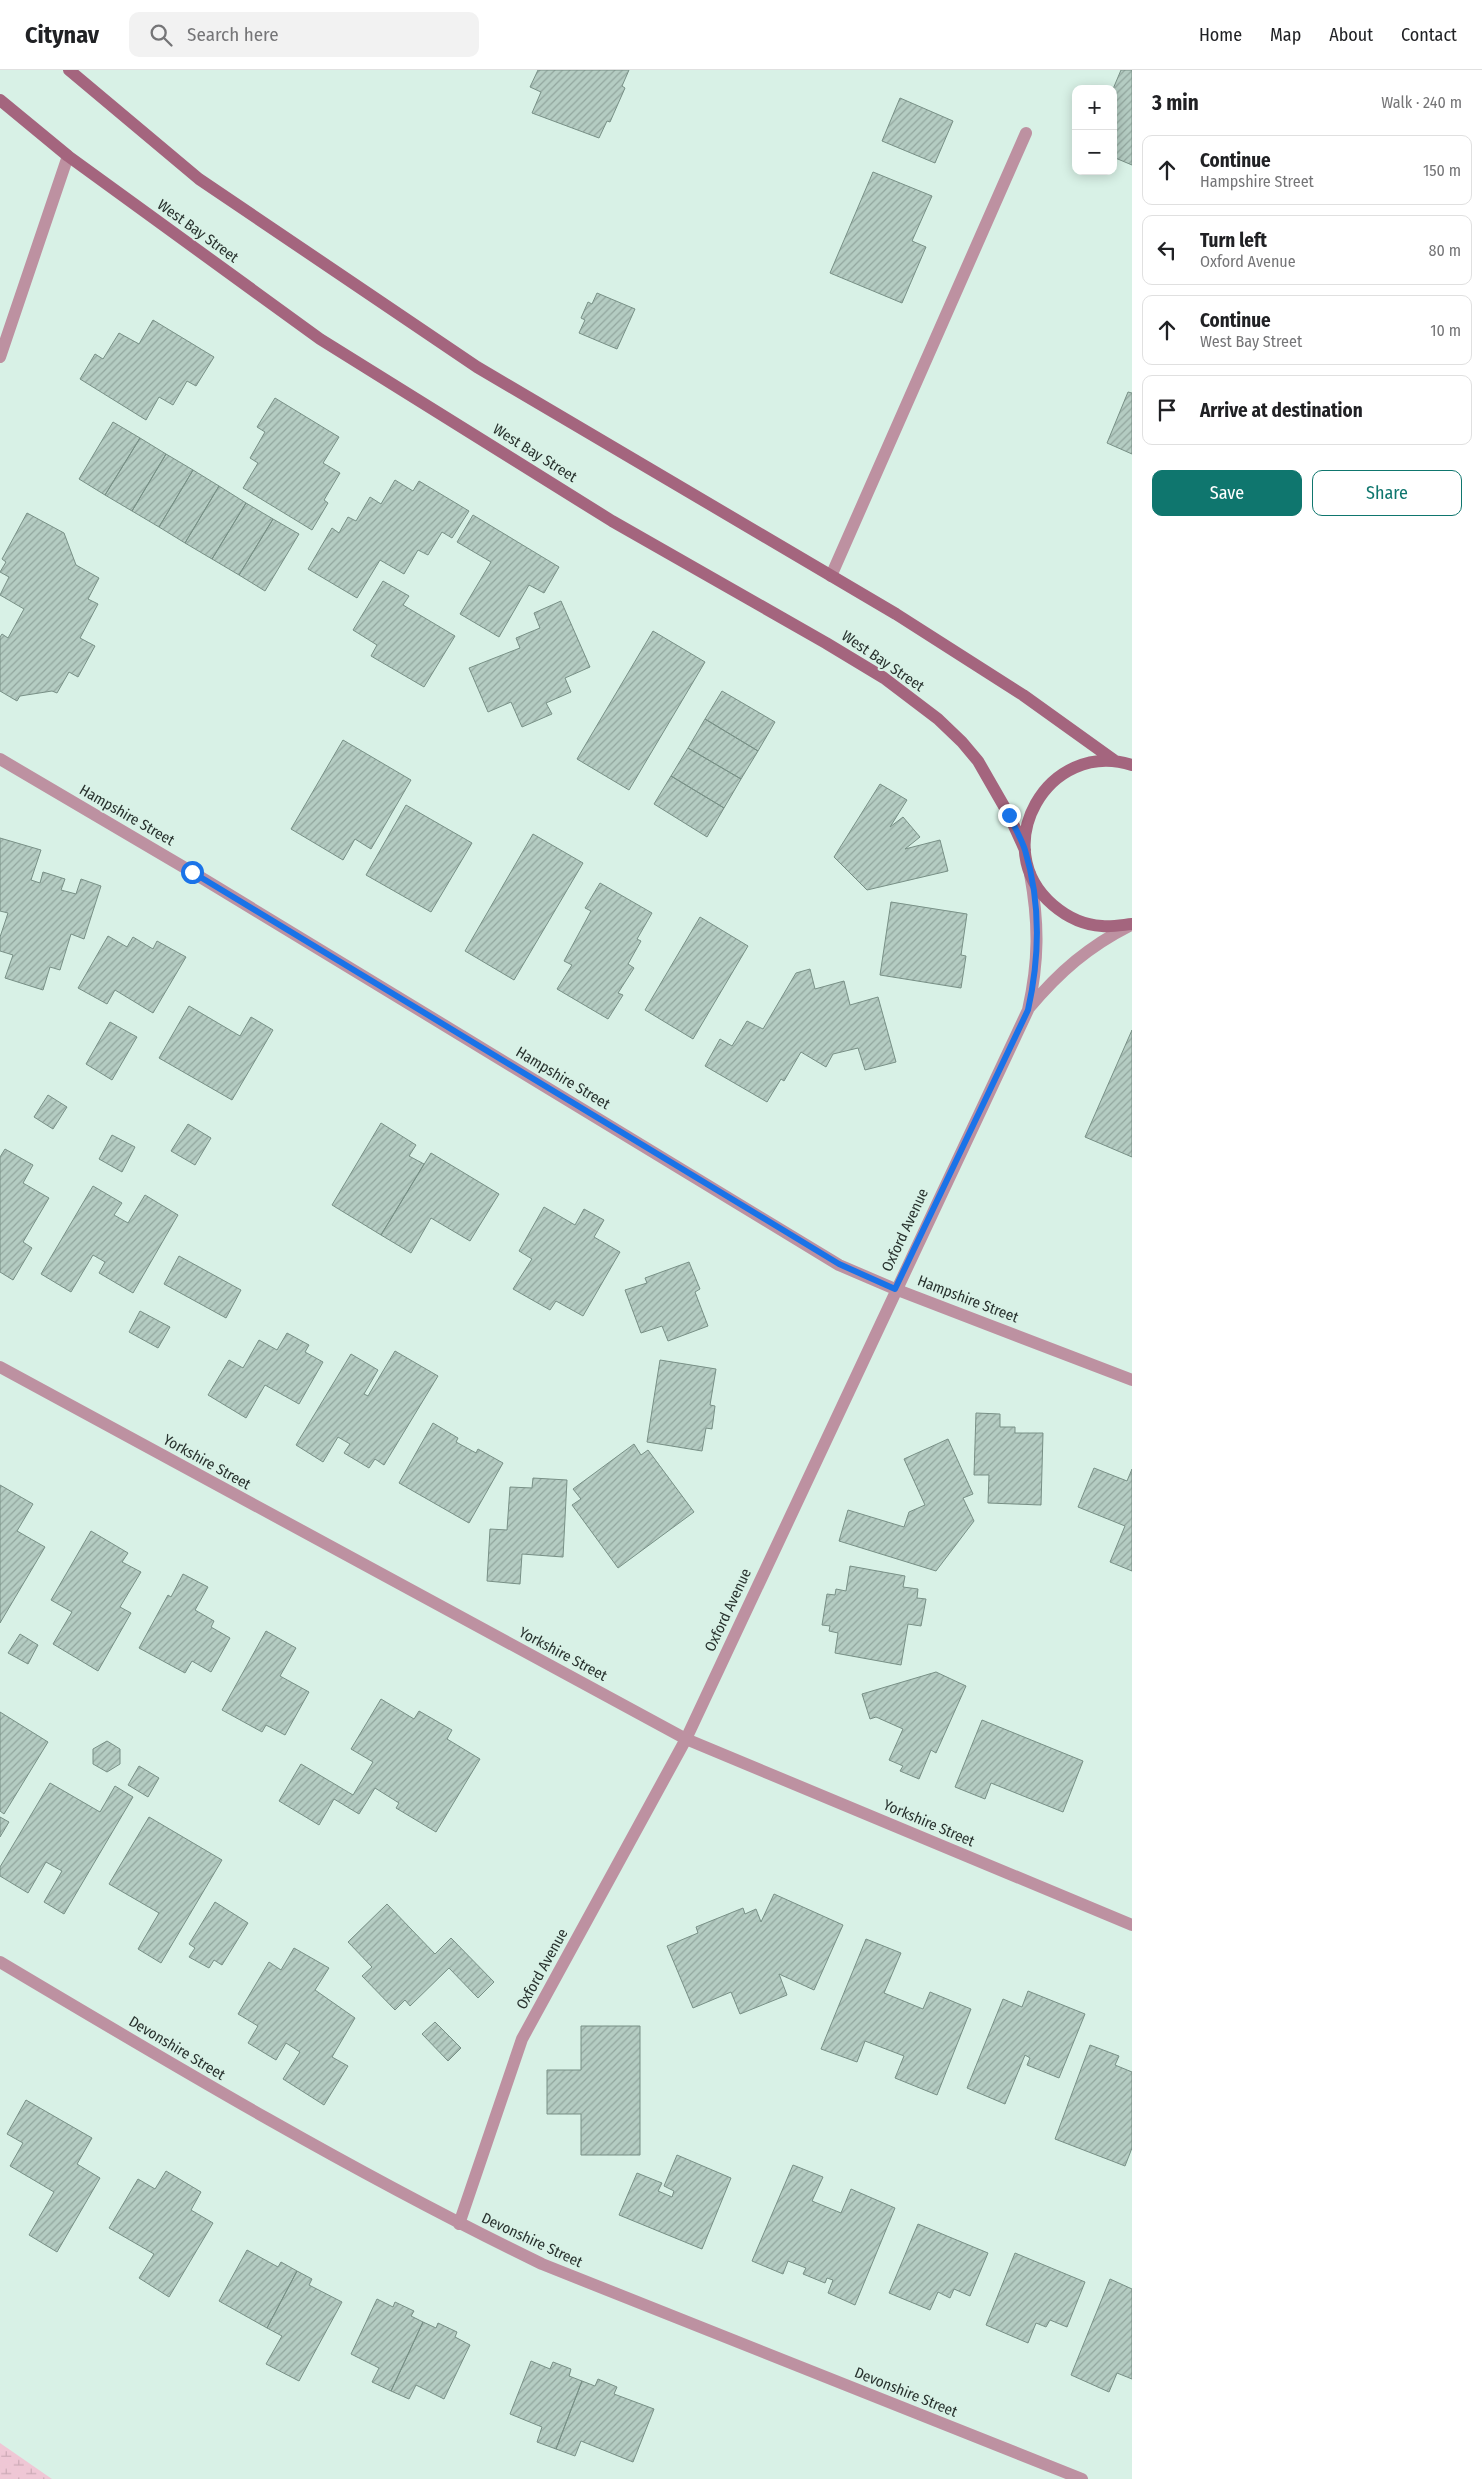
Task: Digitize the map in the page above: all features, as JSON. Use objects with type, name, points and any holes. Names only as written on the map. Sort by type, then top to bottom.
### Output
[{"type":"main road","points":[[69,70],[199,179],[478,367],[896,614],[1023,696],[1114,761]]},
{"type":"main road","name":"West Bay Street","points":[[0,100],[68,156],[320,339],[612,520],[826,642],[884,678],[938,719],[973,755],[990,779],[1025,850]]},
{"type":"main road","points":[[1132,765],[1114,761],[1081,765],[1052,782],[1032,809],[1026,830],[1025,850],[1029,871],[1045,898],[1069,917],[1101,926],[1132,924]]},
{"type":"street","points":[[830,576],[1026,133]]},
{"type":"street","points":[[0,357],[68,156]]},
{"type":"street","name":"Hampshire Street","points":[[0,760],[192,872],[839,1264],[895,1289],[1132,1380]]},
{"type":"street","name":"Oxford Avenue","points":[[1028,1010],[1035,975],[1038,940],[1036,905],[1029,871]]},
{"type":"street","name":"Oxford Avenue","points":[[459,2224],[522,2039],[686,1739],[895,1289],[1028,1010],[1050,982],[1075,959],[1104,939],[1132,924]]},
{"type":"street","name":"Yorkshire Street","points":[[0,1367],[686,1739],[1132,1925]]},
{"type":"street","name":"Devonshire Street","points":[[0,1962],[232,2100],[459,2224],[603,2290],[1082,2479]]},
{"type":"green space","points":[[0,2443],[52,2479],[0,2479]]},
{"type":"building","points":[[538,70],[629,70],[622,86],[625,88],[610,122],[607,121],[599,138],[532,113],[541,92],[530,87]]},
{"type":"building","points":[[1121,70],[1132,70],[1132,165],[1117,159],[1117,85],[1115,85]]},
{"type":"building","points":[[900,98],[953,121],[935,163],[882,141]]},
{"type":"building","points":[[873,172],[932,196],[912,241],[926,247],[902,303],[830,273]]},
{"type":"building","points":[[597,293],[635,309],[617,349],[579,333],[585,320],[581,318],[588,302],[592,304]]},
{"type":"building","points":[[153,320],[214,357],[196,386],[187,381],[173,405],[159,397],[146,420],[80,379],[95,354],[103,359],[119,333],[139,344]]},
{"type":"building","points":[[1128,392],[1132,393],[1132,454],[1107,443]]},
{"type":"building","points":[[275,398],[339,437],[323,463],[340,473],[324,500],[328,503],[312,530],[243,488],[258,463],[250,458],[265,432],[257,427]]},
{"type":"building","points":[[113,422],[140,438],[105,495],[79,479]]},
{"type":"building","points":[[140,438],[166,454],[132,511],[105,495]]},
{"type":"building","points":[[166,454],[193,470],[159,527],[132,511]]},
{"type":"building","points":[[193,470],[219,486],[185,543],[159,527]]},
{"type":"building","points":[[395,480],[413,491],[419,481],[469,511],[452,538],[442,532],[428,555],[418,550],[404,574],[380,560],[357,598],[308,569],[332,528],[339,533],[348,517],[356,521],[370,497],[381,504]]},
{"type":"building","points":[[219,486],[246,503],[212,559],[185,543]]},
{"type":"building","points":[[246,503],[273,519],[239,575],[212,559]]},
{"type":"building","points":[[27,513],[64,533],[76,565],[99,578],[88,599],[98,604],[80,638],[95,646],[78,677],[69,672],[57,693],[52,691],[20,696],[17,701],[0,691],[0,637],[2,634],[8,638],[24,609],[0,595],[9,577],[0,572],[6,562],[2,559]]},
{"type":"building","points":[[473,515],[559,567],[544,593],[529,585],[499,637],[460,614],[491,562],[457,542]]},
{"type":"building","points":[[273,519],[299,534],[265,591],[239,575]]},
{"type":"building","points":[[383,581],[409,596],[403,605],[455,636],[424,687],[371,656],[377,645],[353,630]]},
{"type":"building","points":[[561,601],[590,667],[565,678],[571,692],[546,703],[552,714],[522,727],[511,702],[488,712],[469,668],[520,648],[516,638],[540,628],[534,613]]},
{"type":"building","points":[[653,631],[705,662],[629,790],[577,759]]},
{"type":"building","points":[[722,691],[775,722],[758,751],[705,719]]},
{"type":"building","points":[[705,719],[758,751],[741,779],[688,748]]},
{"type":"building","points":[[343,740],[411,780],[371,849],[355,839],[343,860],[291,829]]},
{"type":"building","points":[[688,748],[741,779],[724,808],[671,776]]},
{"type":"building","points":[[671,776],[724,808],[707,837],[654,804]]},
{"type":"building","points":[[880,784],[907,800],[890,827],[903,817],[920,837],[905,849],[940,840],[948,871],[867,890],[834,857]]},
{"type":"building","points":[[406,805],[472,843],[431,912],[366,875]]},
{"type":"building","points":[[533,834],[583,863],[514,980],[465,951]]},
{"type":"building","points":[[0,838],[41,850],[31,880],[40,883],[43,872],[65,879],[61,890],[76,894],[81,879],[101,886],[84,939],[71,934],[60,970],[50,967],[43,990],[5,978],[13,955],[0,951],[0,937],[8,913],[0,911]]},
{"type":"building","points":[[600,883],[652,913],[637,939],[641,941],[628,964],[634,968],[618,993],[623,995],[608,1019],[557,989],[572,965],[564,961],[591,911],[585,908]]},
{"type":"building","points":[[891,902],[967,914],[961,955],[966,956],[961,988],[880,975]]},
{"type":"building","points":[[700,917],[748,946],[693,1039],[645,1010]]},
{"type":"building","points":[[108,936],[127,947],[133,937],[153,949],[157,941],[186,957],[153,1013],[115,990],[107,1004],[78,988]]},
{"type":"building","points":[[810,969],[815,989],[844,981],[850,1005],[878,997],[896,1062],[865,1070],[858,1048],[833,1054],[826,1067],[801,1052],[784,1081],[781,1079],[767,1102],[705,1066],[720,1039],[732,1046],[747,1021],[763,1029],[796,973]]},
{"type":"building","points":[[189,1006],[240,1036],[251,1017],[273,1030],[232,1100],[159,1058]]},
{"type":"building","points":[[110,1022],[137,1037],[112,1080],[86,1064]]},
{"type":"building","points":[[1132,1030],[1132,1157],[1085,1137]]},
{"type":"building","points":[[48,1095],[67,1107],[53,1129],[34,1117]]},
{"type":"building","points":[[381,1123],[416,1145],[409,1156],[424,1164],[381,1235],[332,1205]]},
{"type":"building","points":[[188,1124],[211,1138],[195,1165],[171,1151]]},
{"type":"building","points":[[112,1135],[135,1147],[122,1172],[99,1159]]},
{"type":"building","points":[[5,1149],[33,1165],[23,1183],[49,1198],[23,1242],[32,1248],[13,1280],[0,1272],[0,1157]]},
{"type":"building","points":[[431,1153],[499,1194],[470,1241],[431,1218],[411,1253],[381,1235]]},
{"type":"building","points":[[93,1186],[122,1203],[114,1215],[128,1223],[145,1195],[178,1215],[133,1293],[99,1273],[105,1262],[93,1255],[71,1292],[41,1274]]},
{"type":"building","points":[[544,1207],[575,1225],[584,1209],[604,1220],[594,1237],[620,1252],[583,1316],[556,1301],[550,1310],[513,1289],[532,1259],[519,1251]]},
{"type":"building","points":[[179,1256],[241,1290],[226,1318],[164,1284]]},
{"type":"building","points":[[689,1262],[700,1289],[695,1292],[708,1326],[668,1341],[662,1326],[641,1333],[625,1290],[647,1283],[645,1278]]},
{"type":"building","points":[[140,1311],[170,1327],[158,1348],[129,1332]]},
{"type":"building","points":[[287,1333],[309,1345],[305,1352],[323,1362],[299,1404],[265,1385],[246,1418],[208,1395],[229,1360],[243,1368],[259,1340],[277,1350]]},
{"type":"building","points":[[395,1351],[438,1376],[384,1465],[375,1459],[369,1468],[344,1453],[350,1444],[338,1437],[323,1462],[296,1445],[351,1354],[378,1370],[364,1394],[368,1396]]},
{"type":"building","points":[[660,1360],[716,1369],[710,1405],[715,1406],[712,1429],[706,1428],[702,1451],[647,1442]]},
{"type":"building","points":[[976,1413],[1000,1414],[1000,1427],[1015,1427],[1015,1433],[1043,1433],[1041,1505],[988,1503],[989,1475],[974,1475]]},
{"type":"building","points":[[433,1423],[458,1438],[456,1442],[476,1453],[478,1449],[503,1463],[469,1523],[399,1483]]},
{"type":"building","points":[[948,1439],[973,1494],[963,1498],[974,1521],[936,1571],[839,1541],[848,1510],[904,1527],[909,1512],[925,1505],[904,1459]]},
{"type":"building","points":[[634,1444],[641,1455],[648,1450],[694,1512],[618,1568],[572,1505],[581,1499],[573,1489]]},
{"type":"building","points":[[1094,1468],[1127,1481],[1132,1469],[1132,1571],[1110,1562],[1125,1526],[1078,1507]]},
{"type":"building","points":[[533,1478],[567,1480],[563,1557],[522,1554],[520,1584],[487,1581],[490,1529],[507,1530],[510,1487],[532,1488]]},
{"type":"building","points":[[0,1485],[33,1504],[17,1531],[45,1547],[0,1623]]},
{"type":"building","points":[[91,1531],[128,1553],[122,1562],[141,1572],[120,1607],[131,1613],[98,1671],[53,1644],[72,1612],[51,1600]]},
{"type":"building","points":[[850,1566],[905,1576],[903,1587],[918,1589],[917,1598],[926,1599],[921,1626],[908,1624],[901,1665],[835,1653],[838,1633],[829,1631],[830,1626],[822,1625],[827,1594],[835,1595],[836,1589],[846,1591]]},
{"type":"building","points":[[183,1574],[208,1587],[195,1610],[214,1621],[211,1627],[230,1638],[211,1672],[192,1661],[185,1673],[139,1648],[168,1595],[171,1597]]},
{"type":"building","points":[[266,1631],[296,1648],[280,1676],[309,1692],[285,1735],[266,1725],[262,1732],[222,1710]]},
{"type":"building","points":[[20,1634],[38,1645],[28,1664],[8,1653]]},
{"type":"building","points":[[936,1672],[966,1686],[936,1753],[931,1750],[919,1779],[900,1771],[903,1766],[889,1760],[903,1729],[876,1717],[870,1719],[862,1694]]},
{"type":"building","points":[[381,1699],[414,1719],[419,1711],[452,1730],[447,1739],[480,1759],[436,1832],[396,1808],[399,1803],[375,1788],[359,1814],[334,1799],[319,1825],[279,1801],[301,1764],[353,1795],[373,1762],[351,1749]]},
{"type":"building","points":[[0,1712],[48,1742],[4,1814],[0,1811]]},
{"type":"building","points":[[982,1720],[1083,1761],[1063,1812],[991,1783],[985,1799],[955,1787]]},
{"type":"building","points":[[107,1741],[120,1749],[120,1764],[107,1772],[93,1764],[93,1749]]},
{"type":"building","points":[[139,1766],[159,1778],[148,1797],[128,1785]]},
{"type":"building","points":[[50,1783],[100,1812],[115,1786],[133,1797],[64,1914],[44,1902],[62,1871],[46,1862],[28,1893],[0,1876],[0,1867]]},
{"type":"building","points":[[0,1817],[9,1822],[0,1837]]},
{"type":"building","points":[[149,1817],[222,1860],[161,1963],[138,1949],[159,1913],[109,1884]]},
{"type":"building","points":[[774,1894],[843,1925],[814,1990],[779,1974],[787,1995],[740,2014],[731,1992],[693,2008],[667,1946],[698,1933],[696,1927],[743,1908],[745,1914],[756,1909],[761,1922]]},
{"type":"building","points":[[215,1902],[248,1923],[222,1965],[214,1960],[209,1968],[189,1957],[195,1948],[189,1944]]},
{"type":"building","points":[[387,1904],[435,1954],[451,1938],[494,1982],[478,1998],[449,1968],[410,2006],[405,2000],[395,2010],[362,1976],[372,1967],[348,1942]]},
{"type":"building","points":[[866,1939],[901,1953],[884,1993],[923,2009],[930,1992],[971,2009],[937,2095],[895,2078],[904,2056],[865,2041],[857,2062],[821,2049]]},
{"type":"building","points":[[294,1948],[329,1968],[315,1990],[355,2018],[332,2057],[348,2066],[324,2105],[283,2079],[300,2052],[286,2043],[276,2060],[248,2043],[258,2026],[238,2014],[269,1962],[281,1970]]},
{"type":"building","points":[[1028,1991],[1085,2014],[1059,2078],[1027,2065],[1030,2058],[1025,2055],[1005,2104],[967,2088],[1003,1999],[1022,2007]]},
{"type":"building","points":[[435,2022],[461,2048],[448,2061],[422,2034]]},
{"type":"building","points":[[581,2026],[640,2026],[640,2155],[581,2155],[581,2114],[547,2114],[547,2070],[581,2070]]},
{"type":"building","points":[[1090,2045],[1119,2056],[1115,2065],[1132,2072],[1132,2148],[1125,2166],[1055,2139]]},
{"type":"building","points":[[26,2100],[92,2138],[77,2164],[100,2178],[57,2252],[29,2235],[54,2192],[10,2166],[23,2143],[7,2134]]},
{"type":"building","points":[[677,2155],[731,2178],[702,2249],[619,2215],[637,2173],[662,2183],[658,2191],[672,2197],[674,2191],[664,2186]]},
{"type":"building","points":[[793,2165],[823,2177],[812,2201],[841,2213],[851,2189],[895,2208],[855,2305],[828,2293],[833,2280],[827,2278],[825,2283],[803,2274],[806,2268],[788,2261],[783,2274],[752,2261]]},
{"type":"building","points":[[166,2171],[201,2192],[191,2210],[213,2223],[169,2297],[139,2278],[154,2254],[109,2228],[138,2179],[155,2189]]},
{"type":"building","points":[[918,2224],[988,2253],[970,2296],[954,2289],[950,2298],[938,2292],[930,2310],[889,2293]]},
{"type":"building","points":[[247,2250],[278,2267],[281,2262],[297,2271],[267,2328],[219,2301]]},
{"type":"building","points":[[1015,2253],[1085,2282],[1067,2327],[1050,2320],[1046,2327],[1036,2323],[1028,2343],[986,2325]]},
{"type":"building","points":[[297,2271],[312,2279],[309,2285],[342,2302],[299,2381],[266,2364],[282,2336],[267,2328]]},
{"type":"building","points":[[1110,2279],[1132,2289],[1132,2379],[1117,2373],[1109,2392],[1071,2375]]},
{"type":"building","points":[[377,2299],[393,2307],[395,2302],[414,2311],[411,2316],[423,2322],[391,2391],[372,2382],[379,2368],[351,2354]]},
{"type":"building","points":[[423,2322],[436,2328],[438,2323],[457,2332],[455,2337],[470,2345],[444,2399],[416,2385],[409,2399],[391,2391]]},
{"type":"building","points":[[531,2361],[550,2369],[553,2362],[571,2369],[569,2376],[582,2381],[556,2449],[537,2442],[542,2427],[510,2414]]},
{"type":"building","points":[[598,2379],[617,2387],[614,2394],[654,2409],[633,2462],[581,2441],[575,2456],[556,2449],[582,2381],[595,2386]]},
{"type":"route","points":[[192,872],[839,1264],[895,1289],[1028,1010],[1035,975],[1038,940],[1036,905],[1025,850],[1009,815]]}]
